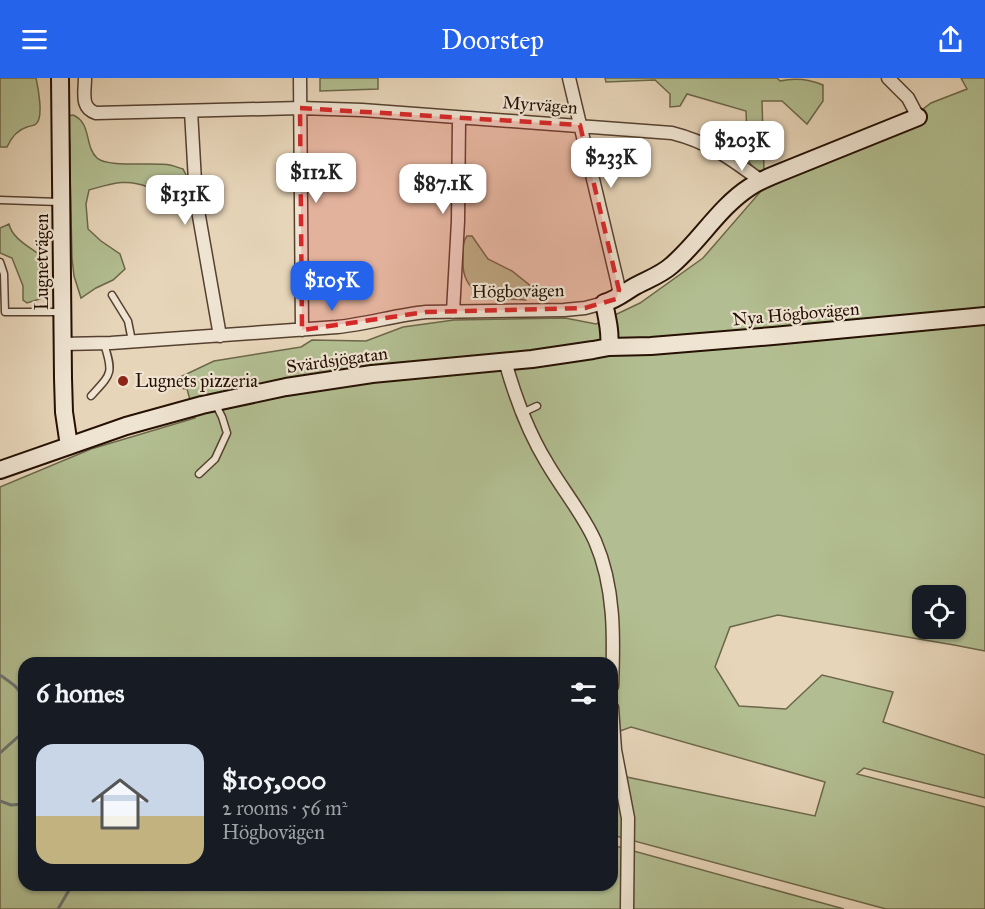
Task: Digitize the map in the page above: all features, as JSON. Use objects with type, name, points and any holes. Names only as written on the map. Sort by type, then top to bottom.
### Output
[{"type":"street","name":"Lugnetvägen","points":[[60,78],[62,344],[64,400],[69,446]]},
{"type":"street","name":"Myrvägen","points":[[85,78],[85,105],[89,110],[96,112],[300,108],[363,110],[658,131],[689,137],[719,151],[761,181]]},
{"type":"street","points":[[300,78],[302,330]]},
{"type":"street","points":[[569,78],[619,290],[610,301],[609,347]]},
{"type":"street","points":[[888,78],[908,98],[918,117]]},
{"type":"street","points":[[191,111],[196,199],[220,336]]},
{"type":"street","name":"Högbovägen","points":[[62,344],[302,330],[346,326],[407,314],[585,308],[610,301],[631,288],[656,277],[673,265],[723,210],[761,181],[918,117]]},
{"type":"street","points":[[453,312],[458,221],[459,118]]},
{"type":"street","name":"Nya Högbovägen","points":[[609,347],[651,346],[773,336],[985,316]]},
{"type":"street","name":"Svärdsjögatan","points":[[0,471],[126,426],[215,402],[285,387],[372,374],[552,356],[609,347]]},
{"type":"street","points":[[505,361],[522,413],[547,463],[595,541],[609,592],[614,638],[613,657]]},
{"type":"street","points":[[618,766],[628,818],[627,909]]},
{"type":"lane","points":[[0,200],[61,202]]},
{"type":"lane","points":[[0,262],[4,274],[5,312],[62,312]]},
{"type":"lane","points":[[112,295],[128,321],[132,341]]},
{"type":"lane","points":[[91,396],[111,371],[104,343]]},
{"type":"lane","points":[[199,474],[215,459],[227,433],[215,402]]},
{"type":"lane","points":[[522,413],[537,406]]},
{"type":"highlighted area","points":[[300,108],[580,125],[619,290],[616,299],[585,308],[426,312],[302,330]]},
{"type":"green space","points":[[0,78],[36,78],[40,102],[40,116],[36,124],[17,132],[7,147],[0,147]]},
{"type":"green space","points":[[320,78],[378,78],[378,89],[320,91]]},
{"type":"green space","points":[[605,78],[777,78],[780,81],[812,81],[823,85],[823,101],[807,124],[782,101],[762,101],[764,171],[754,170],[748,160],[746,111],[687,94],[680,106],[670,107],[670,94],[655,80],[606,82]]},
{"type":"green space","points":[[961,78],[985,78],[985,651],[919,639],[966,639],[966,585],[912,585],[912,638],[778,615],[730,627],[715,667],[739,706],[786,709],[822,675],[893,692],[883,722],[985,755],[985,798],[864,768],[857,774],[985,807],[985,909],[886,909],[618,837],[618,775],[815,816],[825,782],[631,727],[618,732],[618,657],[18,657],[18,891],[618,891],[618,847],[844,909],[0,909],[0,487],[91,449],[195,418],[187,389],[161,386],[214,361],[301,347],[312,340],[366,341],[403,327],[454,320],[565,318],[596,324],[640,303],[703,258],[761,191],[893,132],[931,103],[967,89]]},
{"type":"green space","points":[[73,115],[83,123],[90,147],[97,158],[120,164],[170,165],[183,169],[187,177],[185,191],[155,207],[148,187],[140,184],[119,183],[89,190],[86,204],[88,229],[120,254],[125,269],[113,280],[81,298],[74,276],[72,258],[70,145],[67,116]]},
{"type":"green space","points":[[9,224],[17,238],[40,255],[44,283],[40,299],[27,303],[23,300],[23,286],[12,258],[0,253],[0,228]]},
{"type":"green space","points":[[467,236],[472,236],[488,259],[512,271],[532,287],[526,300],[492,297],[474,289],[464,272],[463,247]]},
{"type":"waterway","points":[[0,675],[18,690]]},
{"type":"waterway","points":[[0,753],[18,737]]},
{"type":"waterway","points":[[0,801],[11,805],[18,804]]},
{"type":"waterway","points":[[58,909],[68,891]]},
{"type":"place","name":"Lugnets pizzeria","points":[[123,381]]}]
